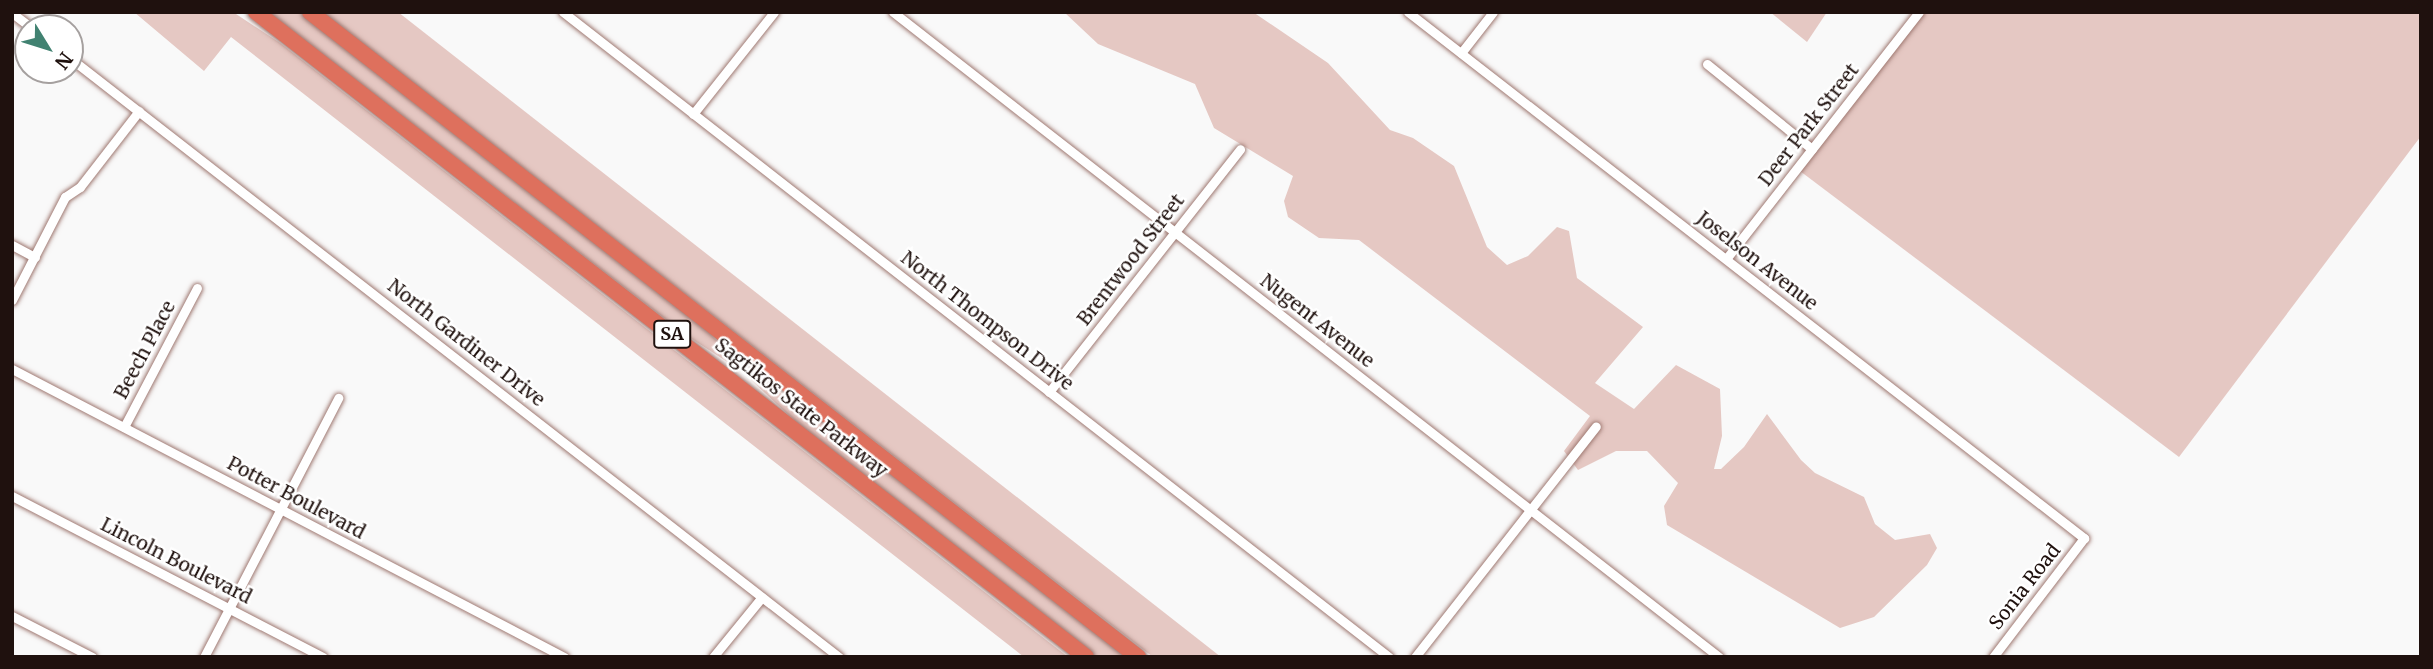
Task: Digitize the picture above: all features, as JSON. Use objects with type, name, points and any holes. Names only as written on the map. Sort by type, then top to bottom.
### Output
[{"type":"highway","name":"Sagtikos State Parkway","points":[[256,12],[1086,657]]},
{"type":"highway","name":"Sagtikos State Parkway","points":[[310,12],[1138,657]]},
{"type":"street","name":"North Thompson Drive","points":[[564,12],[1389,657]]},
{"type":"street","points":[[694,114],[774,12]]},
{"type":"street","name":"Nugent Avenue","points":[[893,12],[1719,657]]},
{"type":"street","name":"Joselson Avenue","points":[[1408,12],[2084,538]]},
{"type":"street","points":[[1461,53],[1493,12]]},
{"type":"street","name":"Deer Park Street","points":[[1726,259],[1919,12]]},
{"type":"street","points":[[1707,64],[1812,149]]},
{"type":"street","name":"North Gardiner Drive","points":[[84,69],[839,657]]},
{"type":"street","points":[[12,300],[65,197],[80,187],[139,111]]},
{"type":"street","name":"Brentwood Street","points":[[1049,392],[1240,149]]},
{"type":"street","points":[[12,245],[35,257]]},
{"type":"street","name":"Beech Place","points":[[124,427],[197,288]]},
{"type":"street","name":"Potter Boulevard","points":[[12,369],[564,657]]},
{"type":"street","points":[[204,657],[338,398]]},
{"type":"street","points":[[1415,657],[1596,426]]},
{"type":"street","name":"Lincoln Boulevard","points":[[12,496],[323,657]]},
{"type":"street","name":"Sonia Road","points":[[1993,657],[2084,538]]},
{"type":"street","points":[[713,657],[762,597]]},
{"type":"street","points":[[12,616],[92,657]]},
{"type":"shaded area","points":[[134,12],[233,12],[280,43],[1068,657],[1024,657],[231,37],[204,71]]},
{"type":"shaded area","points":[[268,12],[300,12],[693,316],[740,365],[735,367],[686,335]]},
{"type":"shaded area","points":[[322,12],[398,12],[1221,657],[1153,657]]},
{"type":"shaded area","points":[[1064,12],[1253,12],[1328,63],[1390,130],[1413,138],[1454,166],[1487,247],[1507,265],[1528,256],[1557,227],[1569,231],[1577,278],[1643,327],[1595,383],[1634,409],[1676,365],[1720,389],[1722,436],[1714,469],[1721,469],[1744,447],[1767,414],[1801,460],[1815,473],[1864,497],[1875,524],[1895,540],[1930,534],[1937,548],[1927,565],[1874,617],[1840,628],[1667,525],[1664,506],[1678,483],[1647,451],[1616,451],[1578,470],[1564,451],[1590,416],[1359,240],[1319,238],[1288,217],[1284,201],[1293,176],[1214,128],[1195,84],[1098,44]]},
{"type":"shaded area","points":[[1770,12],[1827,12],[1807,42]]},
{"type":"shaded area","points":[[1914,12],[2421,12],[2421,136],[2179,457],[1796,168]]},
{"type":"shaded area","points":[[753,371],[796,406],[806,405],[1129,657],[1096,657],[804,429],[751,380],[749,375]]}]
